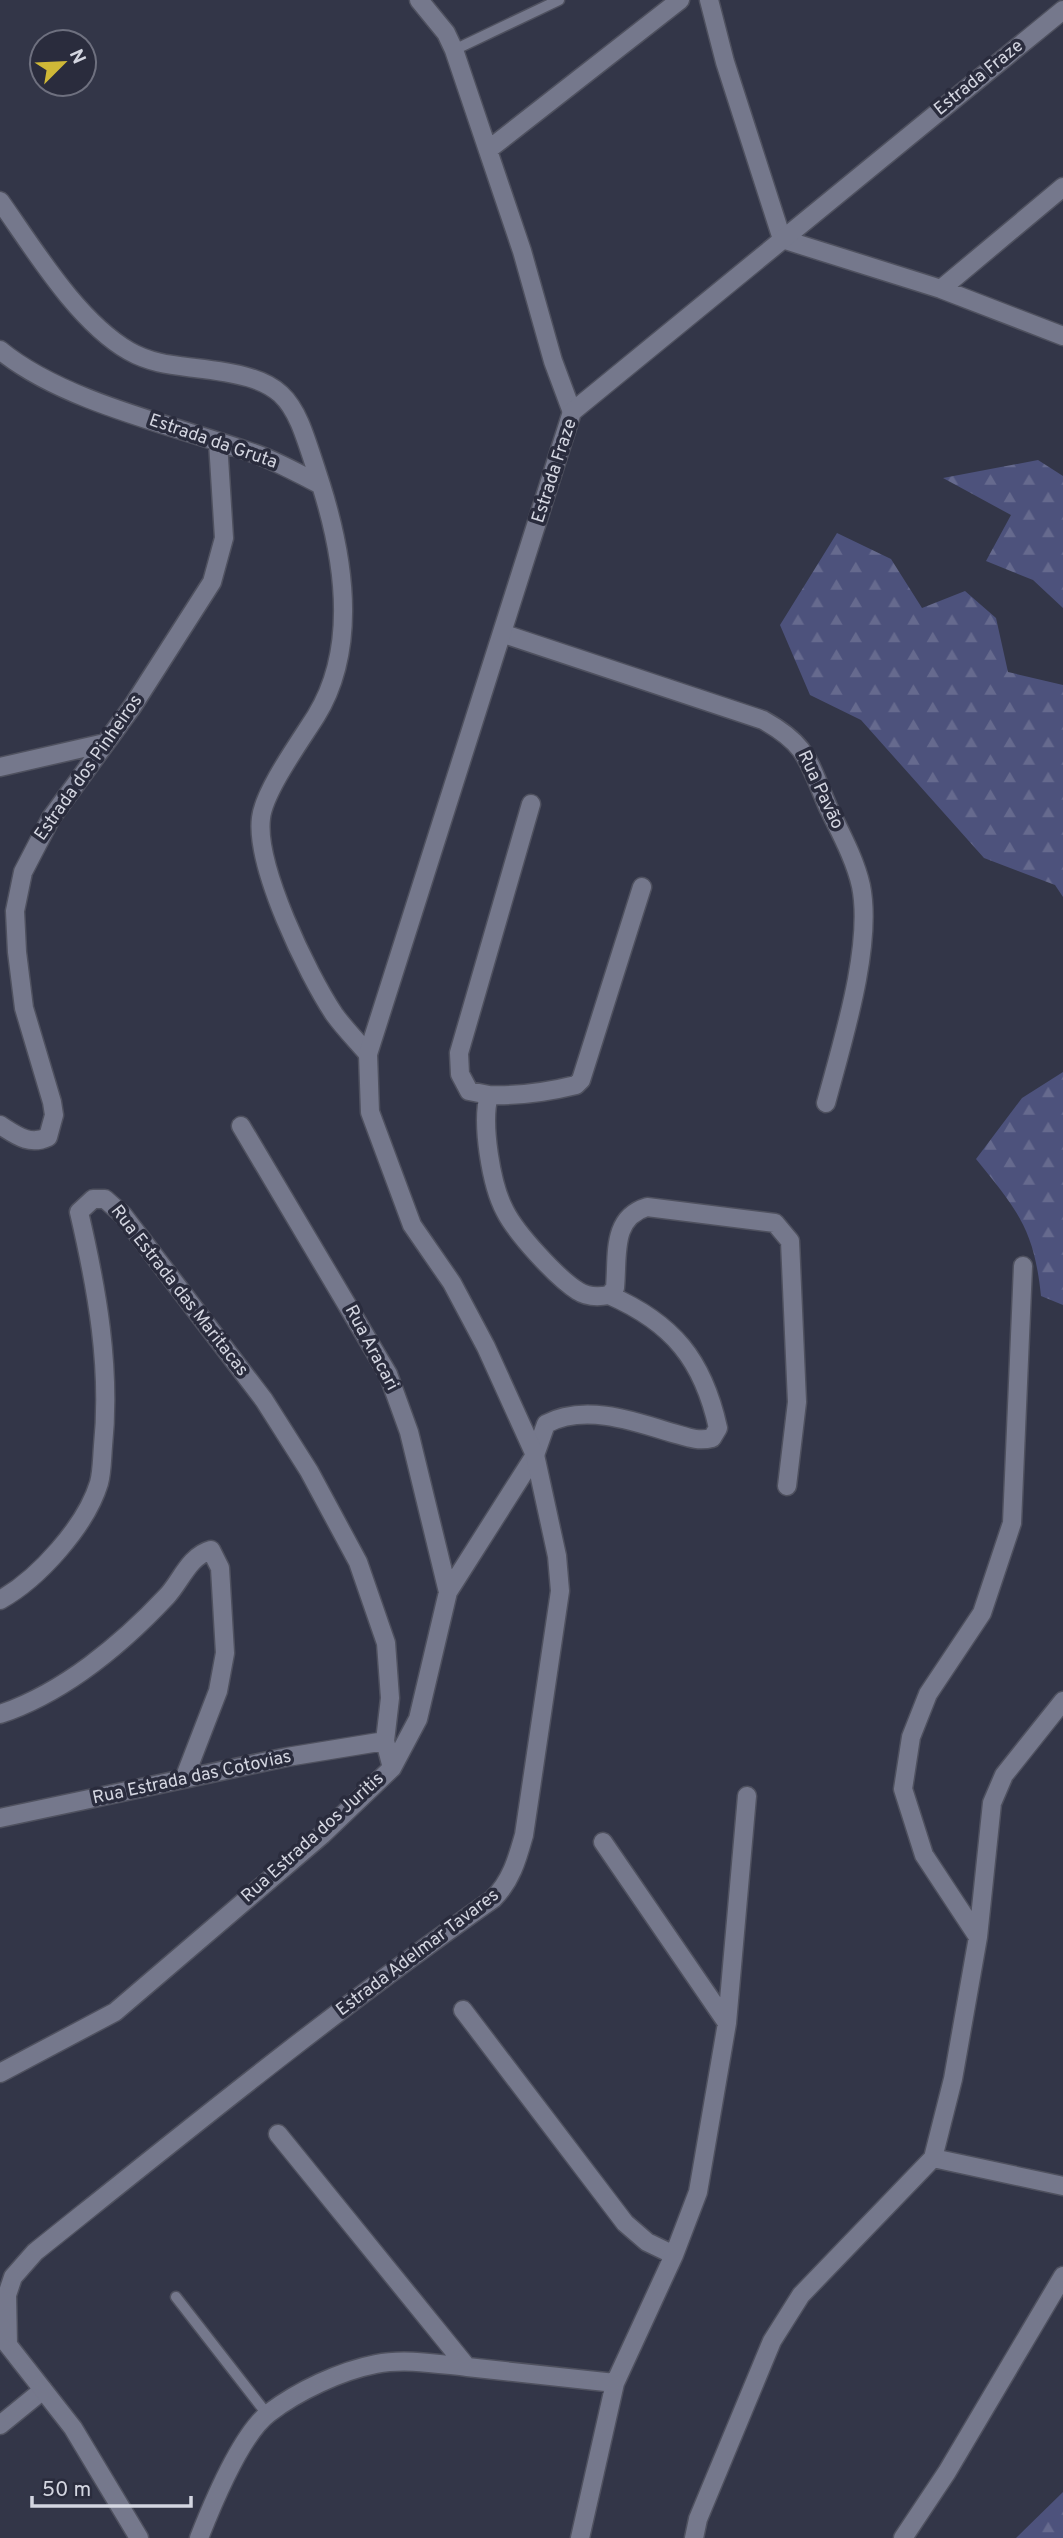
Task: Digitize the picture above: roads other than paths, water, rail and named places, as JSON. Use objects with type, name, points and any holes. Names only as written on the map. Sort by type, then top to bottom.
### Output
[{"type":"street","points":[[419,0],[446,33],[454,50],[522,251],[553,361],[572,412]]},
{"type":"street","points":[[488,150],[680,0]]},
{"type":"street","points":[[709,0],[725,62],[782,239],[942,289],[1063,336]]},
{"type":"street","name":"Estrada Fraze","points":[[368,1054],[504,634],[572,412],[1063,10]]},
{"type":"street","points":[[942,289],[1063,187]]},
{"type":"street","points":[[0,201],[42,260],[89,318],[126,349],[154,363],[241,373],[263,380],[284,394],[300,426],[329,510],[337,561],[342,642],[327,697],[295,744],[261,815],[260,838],[268,874],[308,964],[334,1014],[368,1054]]},
{"type":"street","name":"Estrada da Gruta","points":[[0,350],[71,391],[148,420],[254,454],[321,485]]},
{"type":"street","name":"Estrada dos Pinheiros","points":[[0,1125],[25,1140],[36,1142],[48,1137],[53,1124],[52,1102],[24,1008],[15,911],[23,872],[32,849],[132,707],[212,582],[224,538],[218,443]]},
{"type":"street","name":"Rua Pavão","points":[[504,634],[763,720],[790,736],[804,752],[856,870],[864,911],[846,1024],[826,1103]]},
{"type":"street","points":[[0,767],[105,743]]},
{"type":"street","points":[[531,804],[459,1053],[460,1074],[469,1091],[520,1096],[576,1085],[581,1080],[642,887]]},
{"type":"street","name":"Estrada Adelmar Tavares","points":[[139,2538],[73,2428],[4,2345],[7,2295],[13,2277],[35,2252],[247,2083],[504,1888],[514,1870],[524,1835],[560,1591],[557,1556],[535,1455],[486,1347],[458,1293],[412,1224],[370,1112],[368,1054]]},
{"type":"street","points":[[489,1095],[485,1109],[494,1180],[505,1212],[527,1242],[578,1292],[590,1296],[609,1295],[615,1287],[620,1226],[633,1211],[647,1207],[775,1223],[783,1229],[790,1241],[797,1402],[787,1486]]},
{"type":"street","name":"Rua Aracari","points":[[241,1126],[388,1374],[409,1432],[448,1592]]},
{"type":"street","name":"Rua Estrada das Maritacas","points":[[0,1600],[40,1571],[83,1516],[99,1483],[106,1417],[104,1350],[79,1212],[93,1199],[105,1199],[123,1215],[264,1400],[309,1471],[358,1562],[386,1643],[390,1698],[384,1741],[392,1768]]},
{"type":"street","points":[[978,1937],[924,1856],[903,1789],[911,1737],[928,1694],[982,1613],[1012,1523],[1023,1266]]},
{"type":"street","name":"Rua Estrada dos Juritis","points":[[0,2073],[115,2012],[163,1974],[200,1936],[322,1835],[392,1768],[418,1719],[448,1592],[535,1455],[546,1424],[563,1415],[592,1415],[628,1420],[699,1441],[712,1438],[718,1428],[706,1388],[677,1337],[634,1306],[609,1295]]},
{"type":"street","points":[[0,1714],[53,1688],[99,1658],[168,1595],[200,1554],[211,1550],[220,1568],[225,1653],[218,1692],[184,1779]]},
{"type":"street","points":[[694,2538],[698,2519],[754,2382],[786,2318],[801,2295],[933,2158],[953,2079],[978,1937],[992,1803],[998,1786],[1063,1701]]},
{"type":"street","name":"Rua Estrada das Cotovias","points":[[0,1818],[384,1741]]},
{"type":"street","points":[[580,2538],[615,2383],[674,2255],[698,2192],[727,2024],[747,1796]]},
{"type":"street","points":[[603,1842],[727,2024]]},
{"type":"street","points":[[463,2010],[625,2223],[647,2242],[674,2255]]},
{"type":"street","points":[[278,2134],[467,2367]]},
{"type":"street","points":[[933,2158],[1063,2186]]},
{"type":"street","points":[[903,2538],[947,2472],[1063,2276]]},
{"type":"street","points":[[199,2538],[220,2484],[267,2414],[342,2374],[377,2363],[467,2367],[615,2383]]},
{"type":"street","points":[[0,2425],[43,2390]]},
{"type":"lane","points":[[454,50],[559,0]]},
{"type":"lane","points":[[176,2297],[267,2414]]}]
